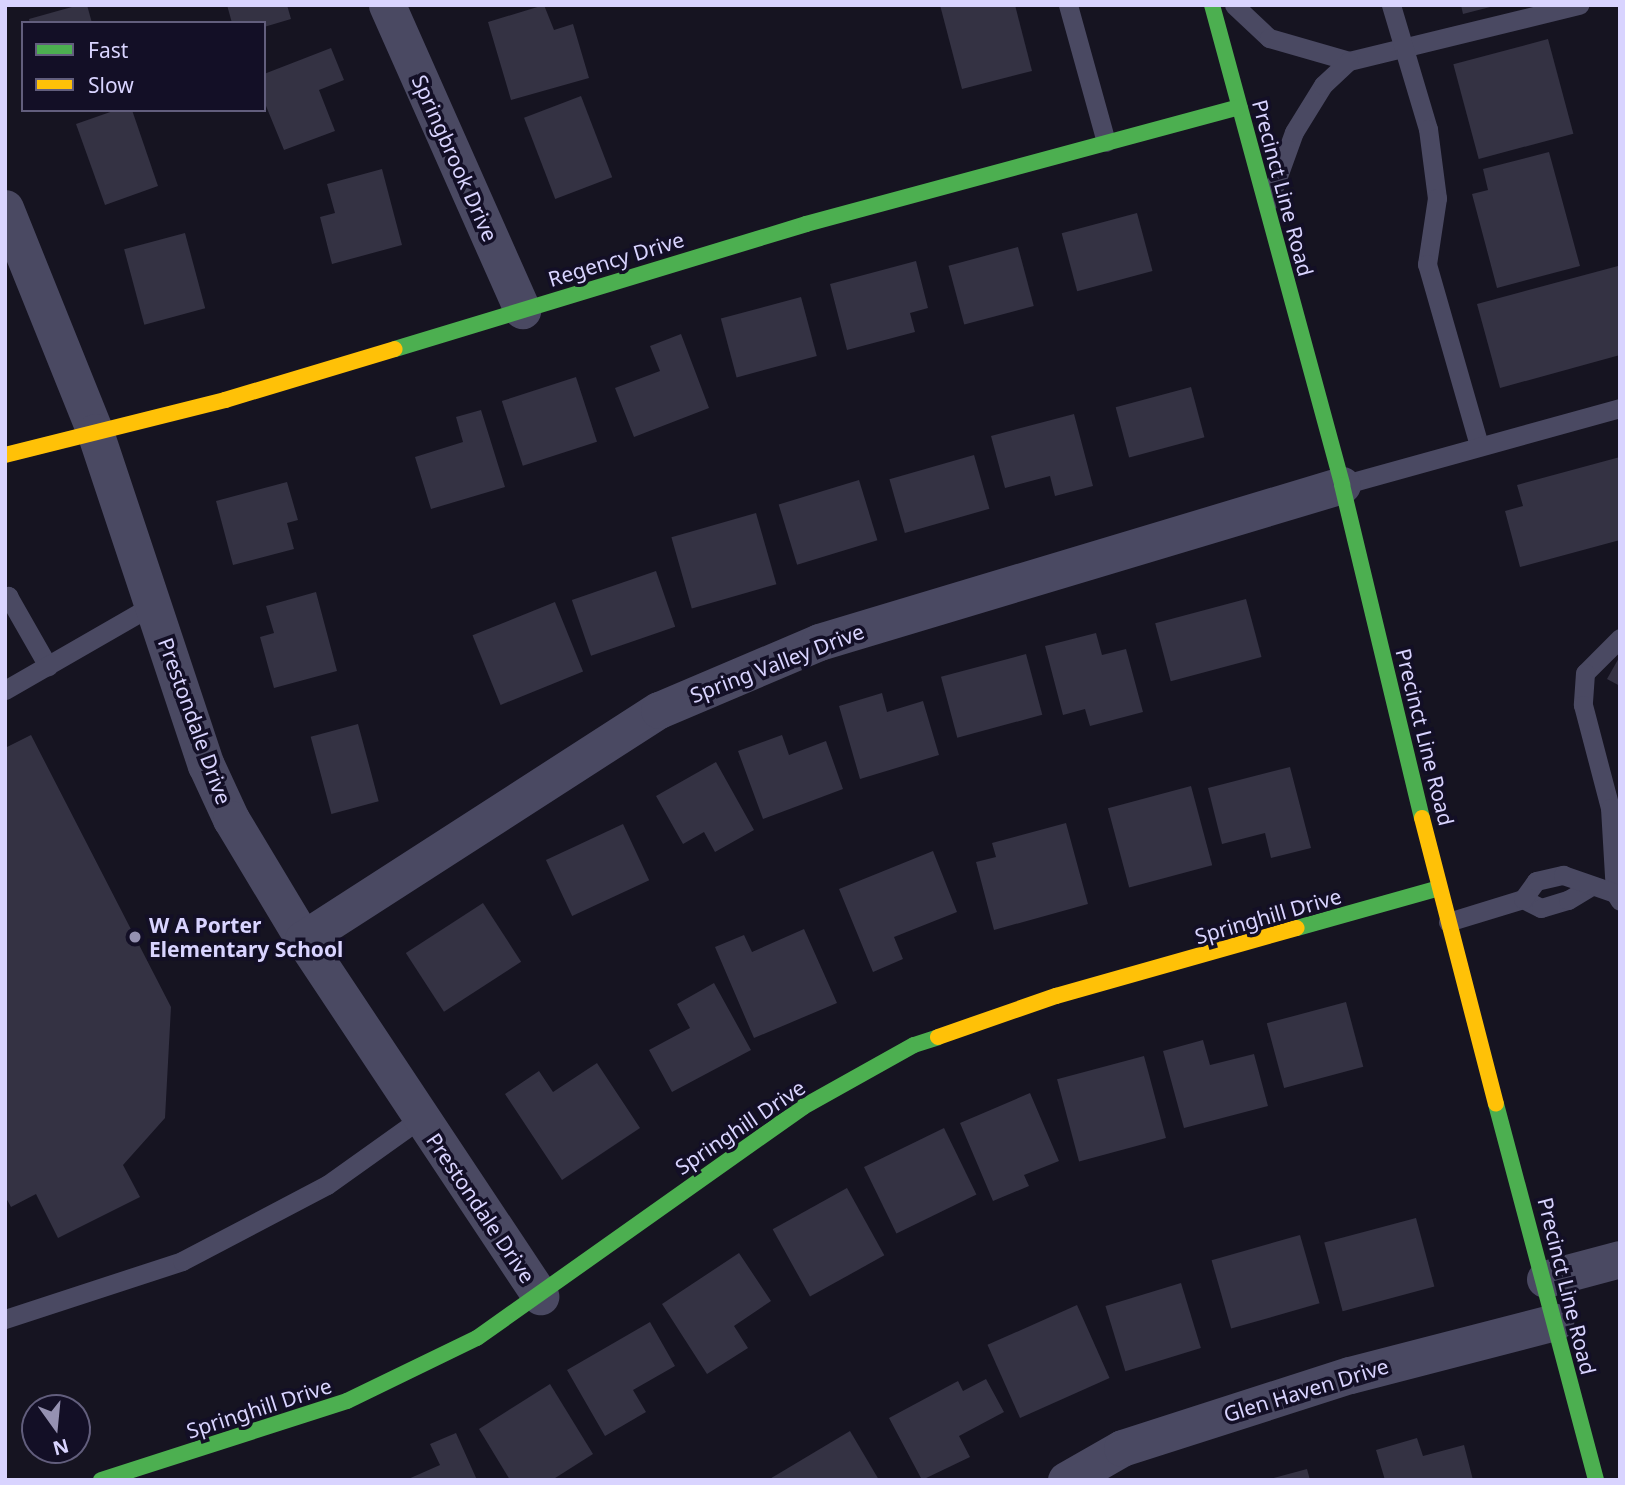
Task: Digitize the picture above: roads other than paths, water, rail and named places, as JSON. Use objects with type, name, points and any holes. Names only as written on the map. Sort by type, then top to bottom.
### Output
[{"type":"street","name":"Springbrook Drive","points":[[387,5],[522,310]]},
{"type":"street","name":"Precinct Line Road","points":[[1212,5],[1342,485],[1439,888],[1545,1279],[1596,1480]]},
{"type":"street","name":"Regency Drive","points":[[5,455],[225,400],[818,220],[1240,107]]},
{"type":"street","name":"Prestondale Drive","points":[[5,208],[95,432],[206,765],[231,819],[303,939],[540,1296]]},
{"type":"street","name":"Spring Valley Drive","points":[[303,939],[659,710],[819,642],[1342,485]]},
{"type":"street","name":"Springhill Drive","points":[[101,1480],[347,1401],[477,1338],[540,1296],[741,1148],[803,1107],[914,1045],[1056,996],[1439,888]]},
{"type":"street","points":[[1545,1279],[1620,1259]]},
{"type":"street","name":"Glen Haven Drive","points":[[1066,1480],[1122,1447],[1350,1375],[1555,1322]]},
{"type":"lane","points":[[1068,5],[1106,142]]},
{"type":"lane","points":[[1234,5],[1269,38],[1349,61]]},
{"type":"lane","points":[[1391,5],[1428,128],[1437,198],[1427,264],[1479,445]]},
{"type":"lane","points":[[1267,208],[1294,132],[1323,85],[1349,61],[1579,5]]},
{"type":"lane","points":[[1342,485],[1620,408]]},
{"type":"lane","points":[[5,598],[8,596],[48,666]]},
{"type":"lane","points":[[5,690],[153,605]]},
{"type":"lane","points":[[1448,922],[1523,899],[1536,881],[1563,875],[1617,897],[1610,808],[1583,705],[1585,673],[1620,638]]},
{"type":"lane","points":[[1523,899],[1541,908],[1568,900],[1590,887]]},
{"type":"lane","points":[[5,1319],[182,1261],[327,1185],[422,1118]]},
{"type":"place","name":"W A Porter Elementary School","points":[[135,937]]}]
